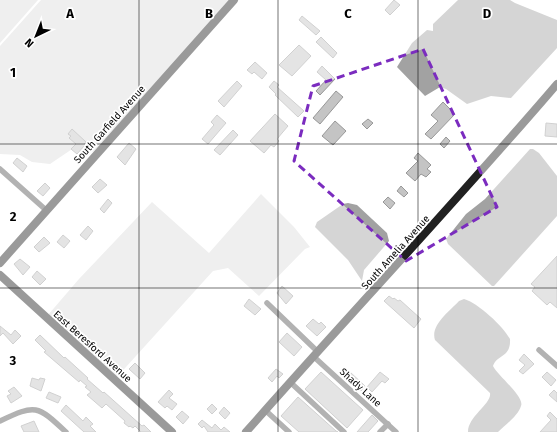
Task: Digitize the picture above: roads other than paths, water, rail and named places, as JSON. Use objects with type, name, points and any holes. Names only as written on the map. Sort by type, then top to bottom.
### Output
[{"type":"street","name":"South Garfield Avenue","points":[[0,263],[234,0]]},
{"type":"street","name":"South Amelia Avenue","points":[[246,432],[470,184],[557,84]]},
{"type":"street","points":[[0,169],[46,210]]},
{"type":"street","name":"East Beresford Avenue","points":[[0,275],[172,432]]},
{"type":"street","name":"Shady Lane","points":[[267,303],[315,354],[396,432]]},
{"type":"street","points":[[539,350],[557,366]]},
{"type":"street","points":[[290,382],[344,432]]},
{"type":"street","points":[[0,421],[27,410],[36,410],[44,412],[66,432]]},
{"type":"street","points":[[265,410],[289,432]]},
{"type":"street","points":[[380,432],[388,424]]}]
